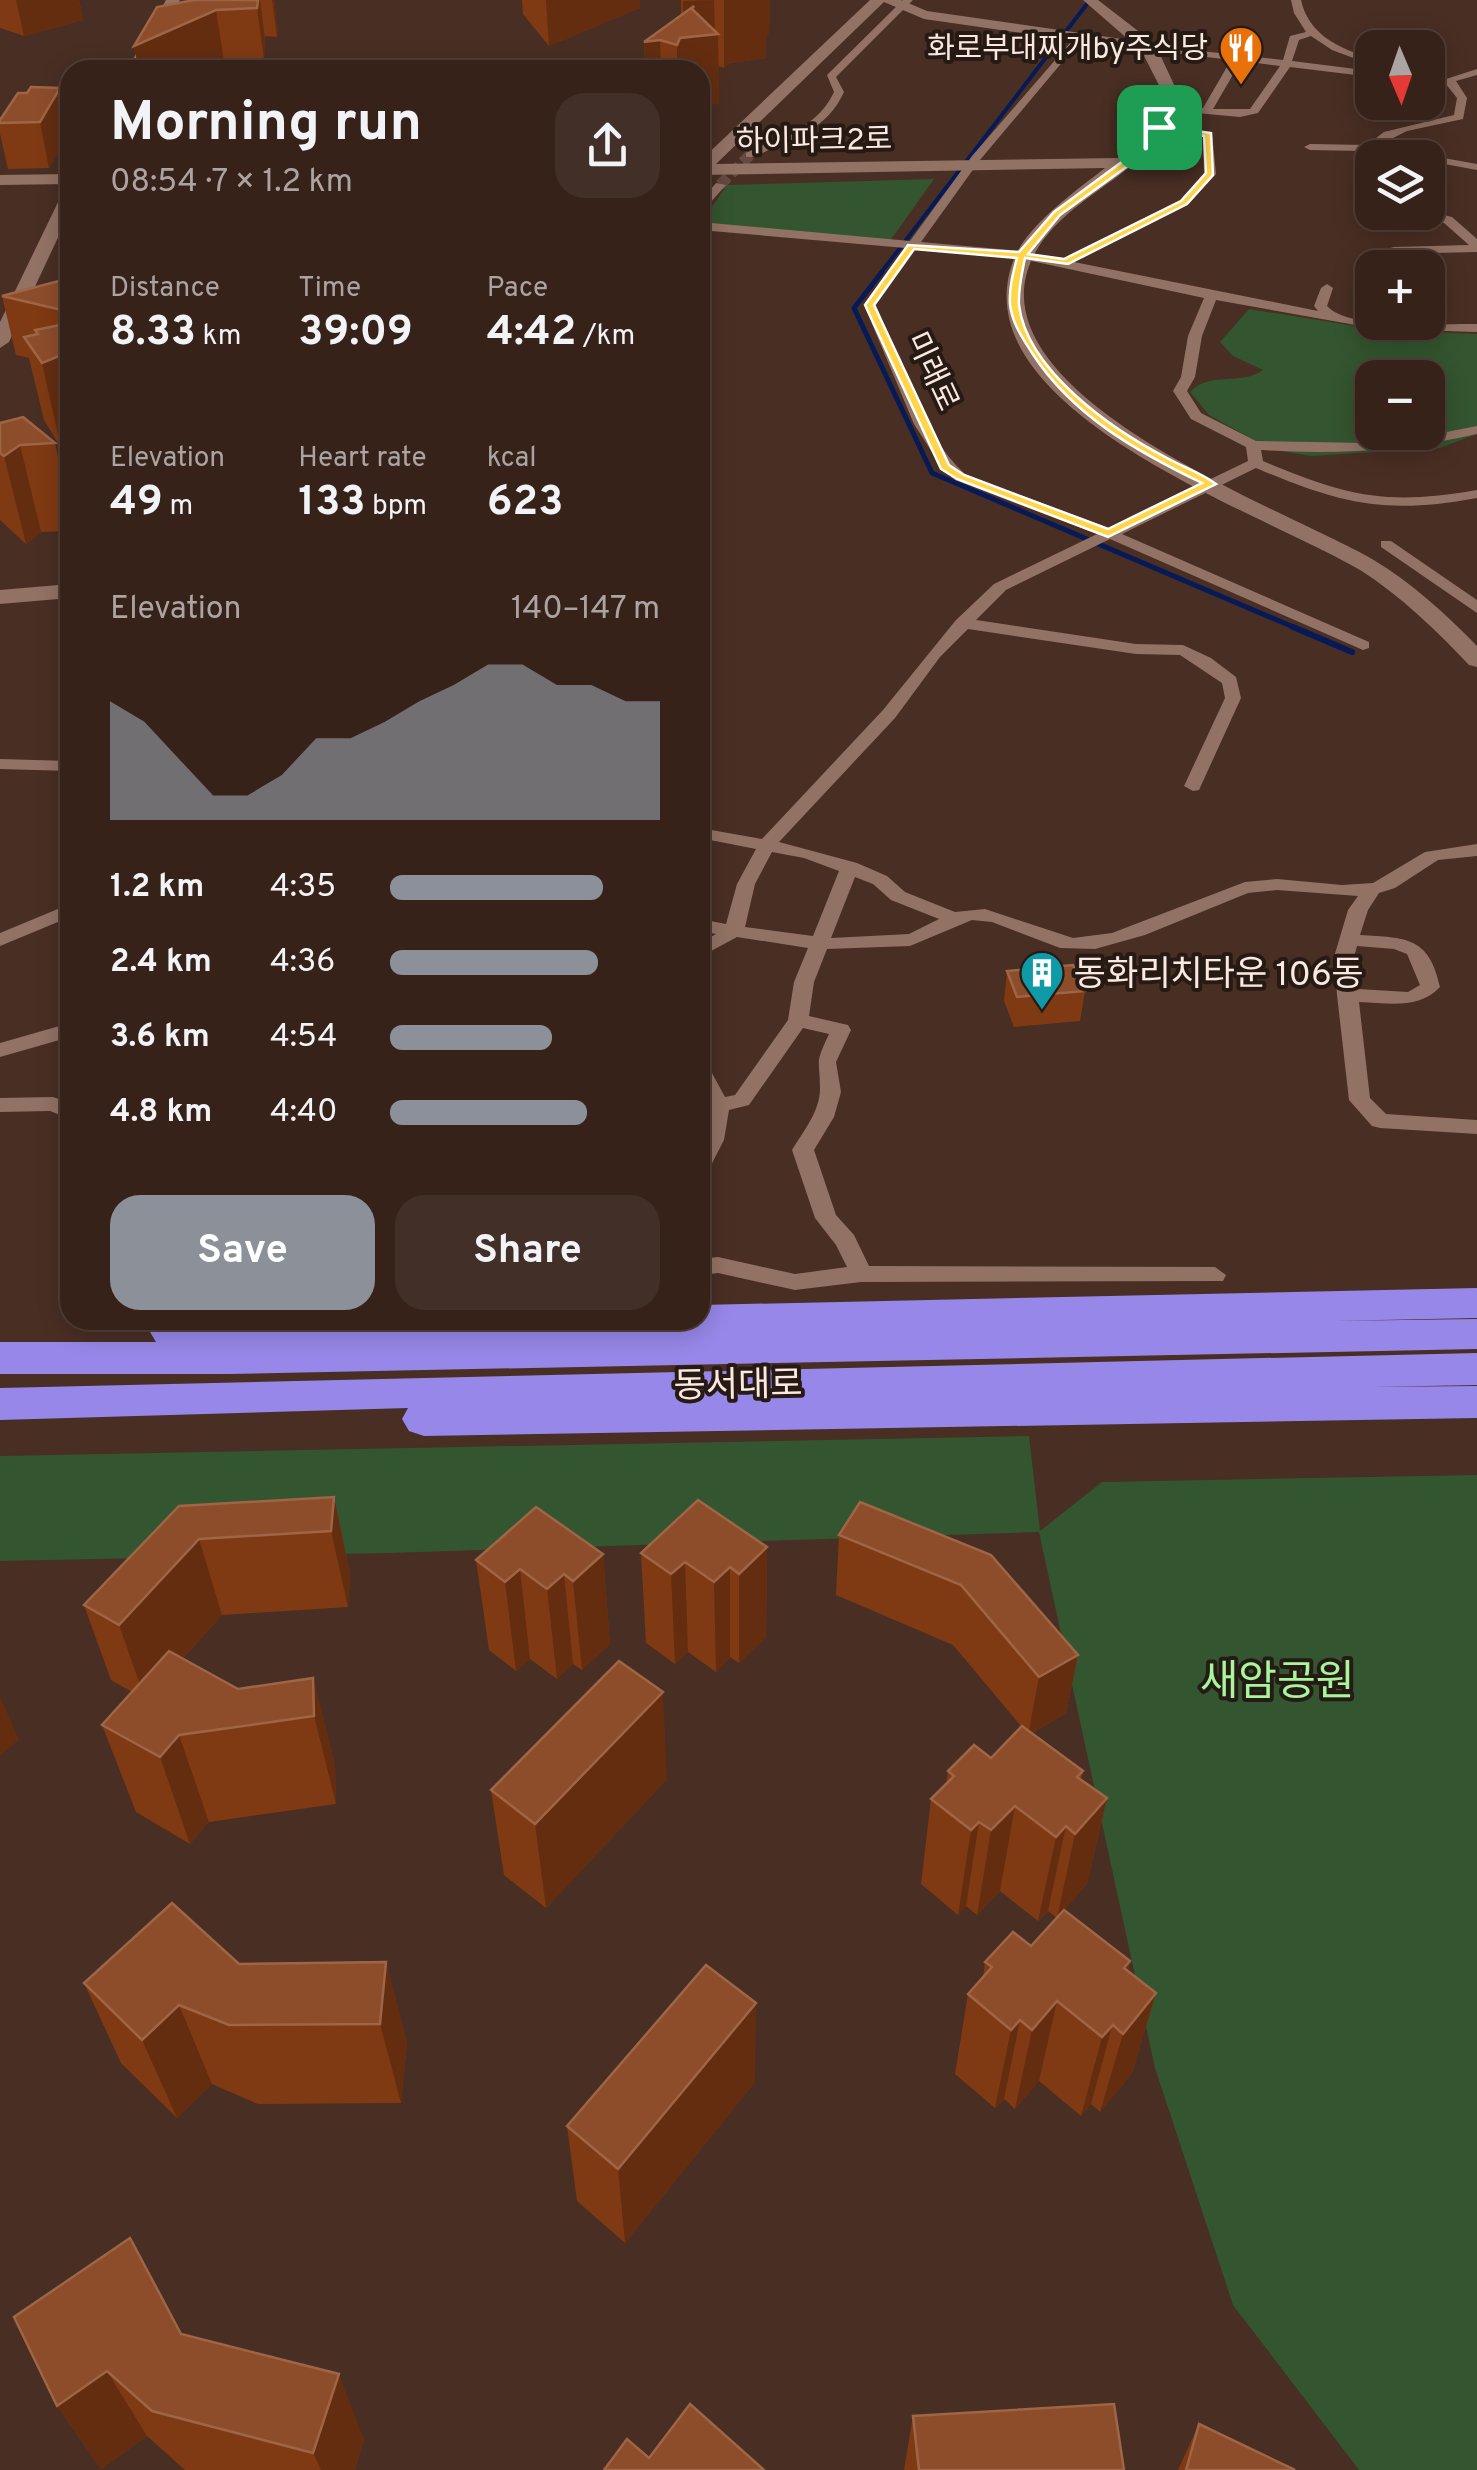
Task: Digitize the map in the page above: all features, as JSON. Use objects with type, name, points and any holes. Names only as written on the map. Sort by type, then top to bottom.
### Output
[{"type":"highway","points":[[710,1320],[1477,1303]]},
{"type":"highway","points":[[0,1336],[262,1330]]},
{"type":"highway","name":"동서대로","points":[[0,1358],[229,1358],[1477,1334]]},
{"type":"highway","name":"동서대로","points":[[0,1404],[233,1395],[1477,1369]]},
{"type":"highway","points":[[0,1426],[1477,1402]]},
{"type":"street","points":[[140,60],[173,0]]},
{"type":"street","points":[[710,160],[878,0]]},
{"type":"street","points":[[1296,0],[1298,15],[1312,33],[1355,55]]},
{"type":"street","points":[[750,155],[796,137],[828,113],[839,92],[831,76],[899,2],[924,15],[1072,38],[1355,72]]},
{"type":"street","points":[[1093,2],[1150,48],[1166,78],[1170,100],[1163,117],[1126,163],[1057,214],[1022,255],[1016,283],[1018,317],[1035,355],[1055,381],[1098,420],[1162,460],[1365,564],[1414,599],[1477,660]]},
{"type":"street","points":[[1163,117],[1206,111],[1254,111],[1288,64],[1294,38],[1312,33]]},
{"type":"street","points":[[909,246],[1072,38]]},
{"type":"street","points":[[1206,111],[1222,90],[1237,58]]},
{"type":"street","points":[[1445,81],[1477,72]]},
{"type":"street","points":[[1445,82],[1477,86]]},
{"type":"street","points":[[1445,83],[1462,98],[1459,117]]},
{"type":"street","points":[[1065,262],[1184,202],[1210,174],[1208,134],[1163,117]]},
{"type":"street","points":[[1376,140],[1396,130],[1459,117],[1477,122]]},
{"type":"street","points":[[1310,147],[1355,148]]},
{"type":"street","points":[[1445,161],[1477,166]]},
{"type":"street","name":"하이파크2로","points":[[710,170],[1126,163]]},
{"type":"street","points":[[0,180],[60,178]]},
{"type":"street","points":[[710,198],[720,185]]},
{"type":"street","points":[[0,342],[60,215]]},
{"type":"street","points":[[1445,219],[1477,246]]},
{"type":"street","points":[[710,227],[1022,255],[1211,297],[1378,325],[1477,328]]},
{"type":"street","name":"미래로","points":[[909,246],[870,305],[944,466],[1096,539]]},
{"type":"street","points":[[1411,250],[1477,246]]},
{"type":"street","points":[[1328,288],[1320,306],[1329,316]]},
{"type":"street","points":[[1211,297],[1195,336],[1188,378],[1180,391],[1196,416],[1253,445],[1362,449],[1429,443],[1477,430]]},
{"type":"street","points":[[1253,445],[1256,463]]},
{"type":"street","points":[[710,944],[734,931],[746,884],[768,844],[890,714],[962,623],[1000,587],[1256,463],[1376,506],[1445,502],[1477,494]]},
{"type":"street","points":[[1096,539],[1363,645]]},
{"type":"street","points":[[1386,544],[1477,608]]},
{"type":"street","points":[[0,597],[60,592]]},
{"type":"street","points":[[962,623],[1136,649],[1183,650],[1204,661],[1230,681],[1233,698],[1193,786]]},
{"type":"street","points":[[0,764],[60,766]]},
{"type":"street","points":[[710,835],[768,844],[850,867],[880,880],[898,896],[951,917]]},
{"type":"street","points":[[710,927],[816,946],[876,946],[919,938],[951,917],[976,913],[1071,944],[1122,936],[1244,888],[1278,885],[1372,890],[1396,882],[1426,858],[1451,850],[1477,850]]},
{"type":"street","points":[[719,1105],[742,1100],[798,1020],[804,982],[816,946],[850,867]]},
{"type":"street","points":[[1372,890],[1358,910],[1344,958],[1360,1100],[1380,1121],[1477,1126]]},
{"type":"street","points":[[0,940],[60,914]]},
{"type":"street","points":[[1348,995],[1412,998],[1430,987],[1425,958],[1412,946],[1350,940]]},
{"type":"street","points":[[798,1020],[840,1030],[826,1062],[831,1092],[823,1117],[803,1150],[826,1218],[846,1241],[861,1274]]},
{"type":"street","points":[[0,1050],[60,1033]]},
{"type":"street","points":[[710,1087],[719,1105],[710,1146]]},
{"type":"street","points":[[0,1105],[53,1104],[60,1107]]},
{"type":"street","points":[[710,1266],[795,1282],[861,1274],[1214,1275]]},
{"type":"green space","points":[[934,179],[890,241],[710,225],[710,210],[727,185]]},
{"type":"green space","points":[[1249,309],[1355,326],[1355,340],[1445,340],[1445,333],[1477,334],[1477,434],[1445,446],[1445,360],[1355,360],[1355,450],[1408,450],[1311,456],[1270,449],[1209,415],[1190,392],[1206,382],[1245,377],[1263,370],[1233,356],[1220,342]]},
{"type":"green space","name":"새암공원","points":[[1029,1436],[1040,1531],[1102,1482],[1477,1475],[1477,2470],[1359,2470],[1233,2305],[1155,2068],[1039,1532],[0,1561],[0,1456]]},
{"type":"building","points":[[194,0],[258,0],[257,8],[216,10],[134,46],[157,7]]},
{"type":"building","points":[[694,6],[692,9],[718,34],[680,38],[677,45],[660,40],[644,42]]},
{"type":"building","points":[[31,87],[60,88],[40,122],[0,123],[18,93],[27,93]]},
{"type":"building","points":[[60,281],[60,310],[2,296]]},
{"type":"building","points":[[60,325],[60,356],[42,363],[24,337],[38,334],[35,330]]},
{"type":"building","points":[[23,417],[55,443],[20,445],[4,456],[0,453],[0,423]]},
{"type":"building","points":[[1073,965],[1085,991],[1017,997],[1007,971]]},
{"type":"building","points":[[334,1497],[331,1531],[199,1539],[119,1625],[84,1605],[179,1506]]},
{"type":"building","points":[[698,1500],[767,1547],[739,1574],[730,1567],[714,1582],[685,1562],[671,1574],[641,1553]]},
{"type":"building","points":[[860,1502],[991,1555],[1078,1655],[1039,1677],[961,1585],[839,1535]]},
{"type":"building","points":[[536,1507],[603,1554],[573,1581],[564,1574],[547,1589],[520,1569],[505,1582],[476,1560]]},
{"type":"building","points":[[169,1651],[238,1689],[313,1678],[314,1716],[179,1735],[160,1757],[102,1725]]},
{"type":"building","points":[[619,1661],[663,1692],[535,1824],[491,1790]]},
{"type":"building","points":[[1022,1726],[1083,1771],[1077,1777],[1107,1798],[1075,1834],[1066,1826],[1056,1837],[1015,1806],[991,1830],[979,1822],[971,1830],[931,1799],[954,1776],[948,1771],[974,1745],[991,1758]]},
{"type":"building","points":[[172,1903],[239,1964],[386,1962],[380,2024],[229,2025],[179,2005],[142,2040],[84,1983]]},
{"type":"building","points":[[1064,1910],[1130,1961],[1124,1968],[1156,1993],[1123,2034],[1113,2025],[1102,2037],[1057,2001],[1032,2030],[1020,2020],[1011,2030],[968,1994],[992,1967],[985,1962],[1013,1932],[1031,1946]]},
{"type":"building","points":[[706,1965],[756,2003],[618,2169],[567,2126]]},
{"type":"building","points":[[130,2238],[181,2334],[339,2374],[313,2453],[152,2411],[107,2371],[57,2406],[14,2317]]},
{"type":"building","points":[[690,2404],[764,2470],[604,2470],[627,2439],[649,2458]]},
{"type":"building","points":[[1114,2404],[1124,2470],[919,2470],[913,2416]]},
{"type":"building","points":[[1199,2424],[1295,2470],[1186,2470]]},
{"type":"waterway","points":[[880,274],[1090,0]]},
{"type":"waterway","points":[[882,272],[854,308],[932,473],[1298,629]]},
{"type":"waterway","points":[[1293,627],[1352,652]]},
{"type":"tunnel","points":[[720,185],[750,155]]},
{"type":"place","name":"화로부대찌개by주식당","points":[[1241,86]]},
{"type":"place","name":"동화리치타운 106동","points":[[1042,1011]]},
{"type":"route","points":[[1159,127],[1126,163],[1057,214],[1022,255],[1016,283],[1015,305],[1021,329],[1055,381],[1098,420],[1210,484],[1108,533],[960,477],[944,466],[870,305],[912,246],[1022,255],[1065,262],[1184,202],[1210,174],[1208,134],[1159,127]]}]
